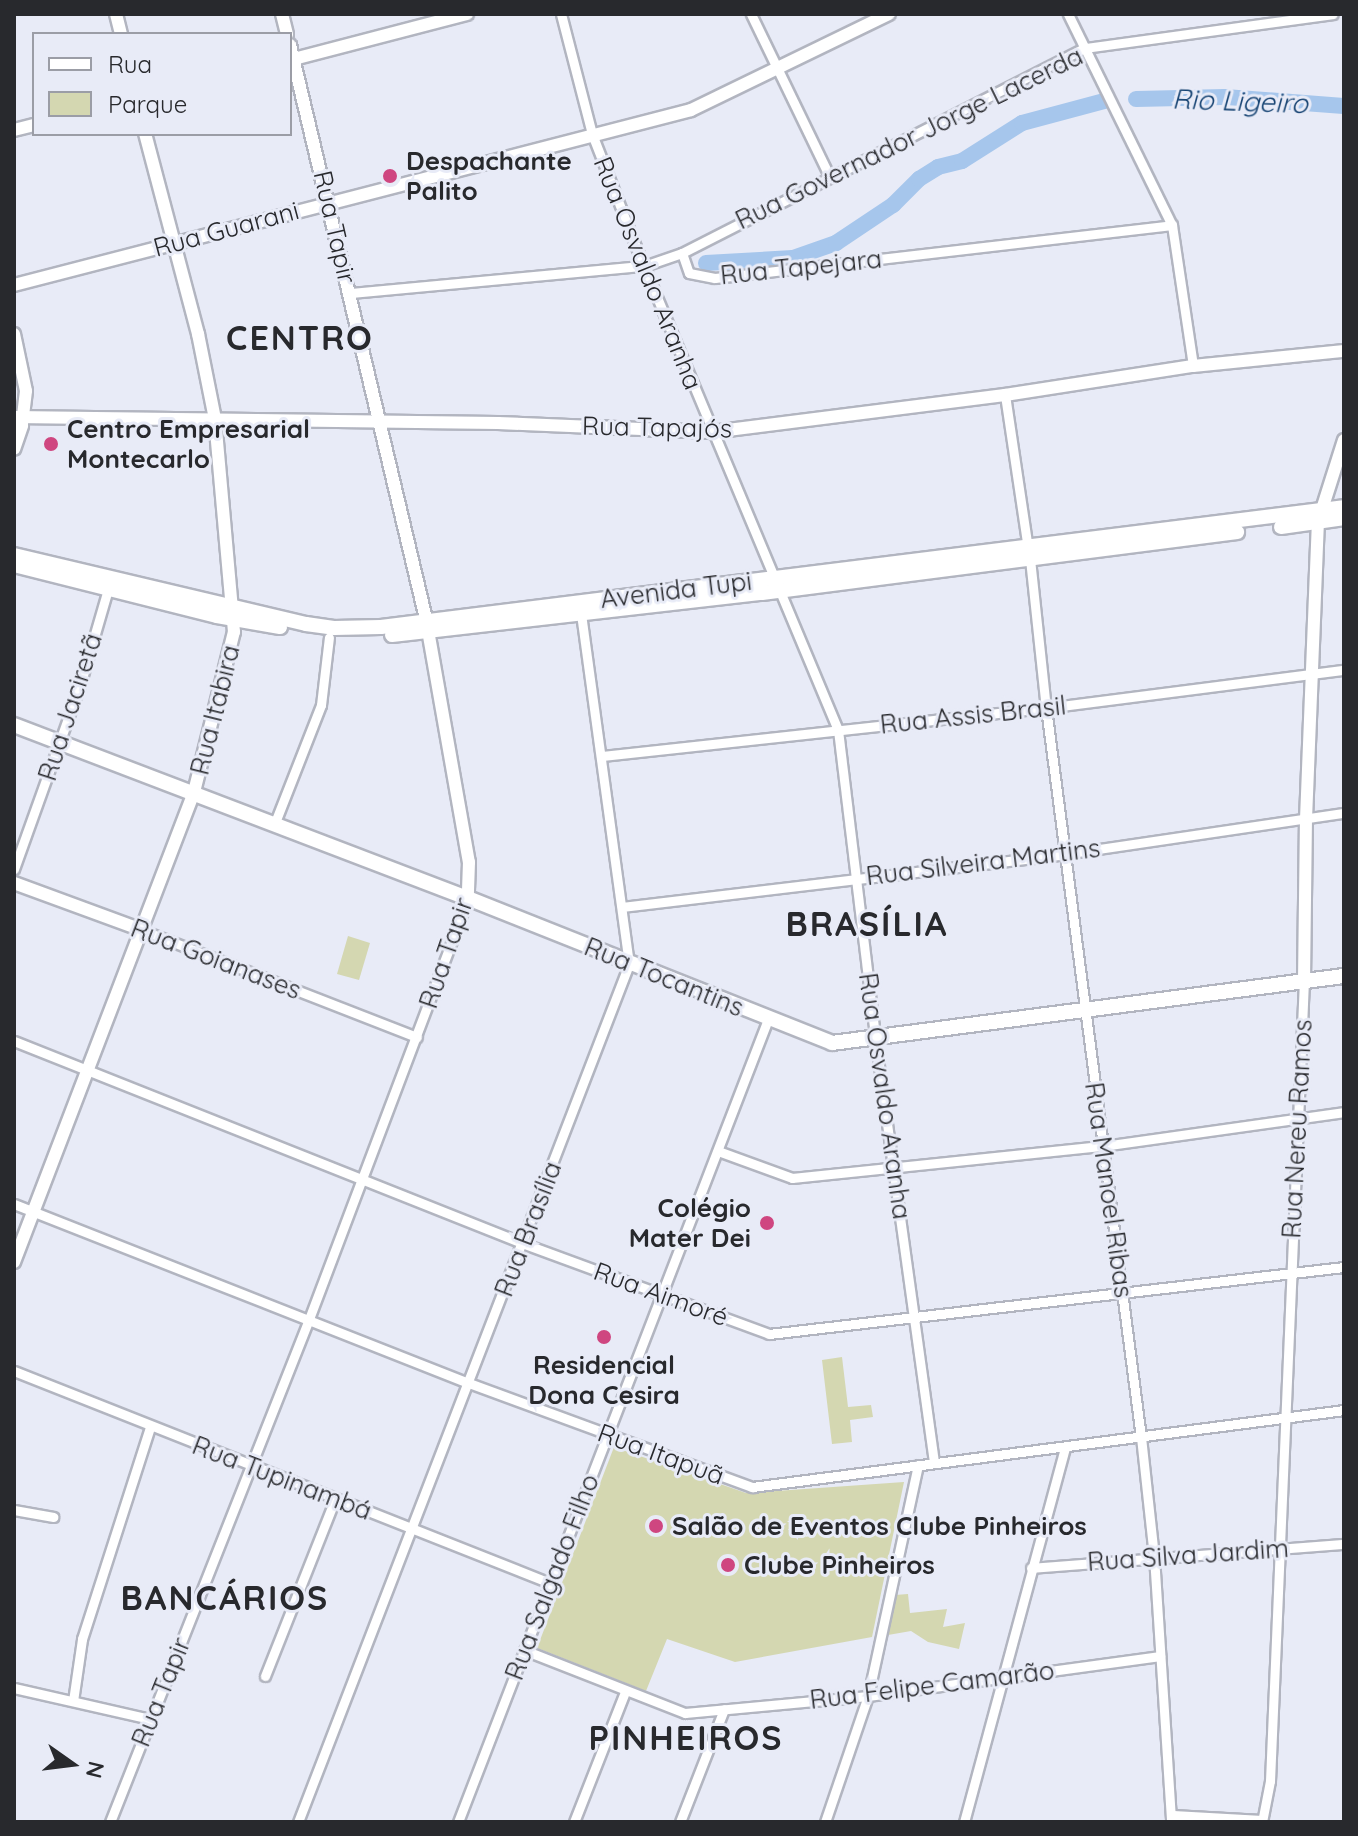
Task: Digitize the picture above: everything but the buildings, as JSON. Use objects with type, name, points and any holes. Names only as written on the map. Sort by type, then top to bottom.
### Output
[{"type":"main road","name":"Avenida Tupi","points":[[1319,517],[1344,507]]},
{"type":"main road","name":"Avenida Tupi","points":[[14,555],[329,637],[1319,517],[1344,518]]},
{"type":"main road","name":"Avenida Tupi","points":[[14,565],[108,589],[234,614],[334,628],[581,615],[778,584]]},
{"type":"main road","name":"Rua Tocantins","points":[[14,725],[468,898],[832,1043],[1344,976]]},
{"type":"street","points":[[292,59],[467,14]]},
{"type":"street","name":"Rua Osvaldo Aranha","points":[[561,14],[592,134],[712,432],[838,730],[875,1037],[934,1463]]},
{"type":"street","points":[[751,14],[829,175]]},
{"type":"street","name":"Rua Guarani","points":[[14,285],[691,110],[889,14]]},
{"type":"street","points":[[1068,14],[1172,225],[1193,366]]},
{"type":"street","name":"Rua Governador Jorge Lacerda","points":[[682,253],[829,175],[1085,48],[1333,14]]},
{"type":"street","name":"Rua Tapir","points":[[110,1822],[309,1319],[468,898],[469,862],[427,625],[330,202],[292,59]]},
{"type":"street","name":"Rua Itabira","points":[[14,1262],[194,792],[234,614],[215,419],[198,334],[145,136]]},
{"type":"street","name":"Rua Tapejara","points":[[351,293],[644,266],[682,253],[689,273],[715,278],[1172,225]]},
{"type":"street","points":[[14,334],[26,391],[14,449]]},
{"type":"street","name":"Rua Tapajós","points":[[18,418],[498,423],[712,432],[1005,395],[1193,366],[1344,351]]},
{"type":"street","name":"Rua Manoel Ribas","points":[[1005,395],[1029,553],[1046,708],[1141,1437],[1154,1556],[1172,1818]]},
{"type":"street","name":"Rua Nereu Ramos","points":[[1262,1821],[1270,1781],[1288,1417],[1296,1118],[1304,981],[1306,819],[1319,517],[1344,440]]},
{"type":"street","name":"Rua Jaciretã","points":[[14,869],[81,682],[108,589]]},
{"type":"street","name":"Rua Brasília","points":[[298,1822],[629,964],[581,615]]},
{"type":"street","points":[[274,825],[321,705],[329,637]]},
{"type":"street","name":"Rua Assis Brasil","points":[[602,756],[1046,708],[1344,670]]},
{"type":"street","name":"Rua Silveira Martins","points":[[622,907],[1065,854],[1344,813]]},
{"type":"street","name":"Rua Goianases","points":[[14,883],[417,1037]]},
{"type":"street","name":"Rua Salgado Filho","points":[[458,1822],[768,1019]]},
{"type":"street","name":"Rua Aimoré","points":[[14,1041],[522,1243],[769,1334],[1344,1267]]},
{"type":"street","points":[[718,1151],[792,1178],[1103,1146],[1344,1112]]},
{"type":"street","name":"Rua Itapuã","points":[[14,1204],[469,1383],[752,1487],[1344,1410]]},
{"type":"street","name":"Rua Tupinambá","points":[[14,1371],[550,1583]]},
{"type":"street","points":[[73,1701],[82,1639],[150,1427]]},
{"type":"street","points":[[964,1822],[1065,1447]]},
{"type":"street","points":[[825,1822],[868,1696],[918,1465]]},
{"type":"street","points":[[265,1676],[335,1499]]},
{"type":"street","points":[[14,1510],[53,1517]]},
{"type":"street","name":"Rua Silva Jardim","points":[[1031,1568],[1154,1556],[1344,1544]]},
{"type":"street","name":"Rua Felipe Camarão","points":[[524,1650],[685,1713],[868,1696],[1003,1675],[1160,1656]]},
{"type":"street","points":[[14,1688],[150,1719]]},
{"type":"street","points":[[574,1822],[625,1692]]},
{"type":"street","points":[[680,1822],[724,1709]]},
{"type":"street","points":[[1172,1818],[1262,1821]]},
{"type":"green space","points":[[348,936],[370,943],[359,980],[337,974]]},
{"type":"green space","points":[[842,1357],[848,1407],[871,1405],[873,1417],[850,1420],[852,1442],[832,1444],[822,1360]]},
{"type":"green space","name":"Clube Pinheiros","points":[[614,1447],[746,1493],[904,1482],[872,1637],[735,1662],[667,1639],[646,1691],[537,1648]]},
{"type":"green space","points":[[908,1594],[910,1613],[947,1609],[943,1627],[965,1623],[959,1649],[928,1642],[911,1631],[888,1635],[895,1595]]},
{"type":"waterway","name":"Rio Ligeiro","points":[[1136,99],[1225,97],[1344,106]]},
{"type":"waterway","name":"Rio Ligeiro","points":[[706,263],[793,258],[836,243],[893,205],[919,179],[938,167],[962,161],[1022,123],[1108,100]]},
{"type":"place","name":"Despachante Palito","points":[[390,176]]},
{"type":"place","name":"Centro Empresarial Montecarlo","points":[[51,444]]},
{"type":"place","name":"Colégio Mater Dei","points":[[767,1223]]},
{"type":"place","name":"Residencial Dona Cesira","points":[[604,1337]]},
{"type":"place","name":"Salão de Eventos Clube Pinheiros","points":[[656,1526]]},
{"type":"place","name":"Clube Pinheiros","points":[[728,1565]]},
{"type":"district","name":"CENTRO","points":[[300,338]]},
{"type":"district","name":"BRASÍLIA","points":[[867,924]]},
{"type":"district","name":"BANCÁRIOS","points":[[225,1598]]},
{"type":"district","name":"PINHEIROS","points":[[686,1738]]}]
